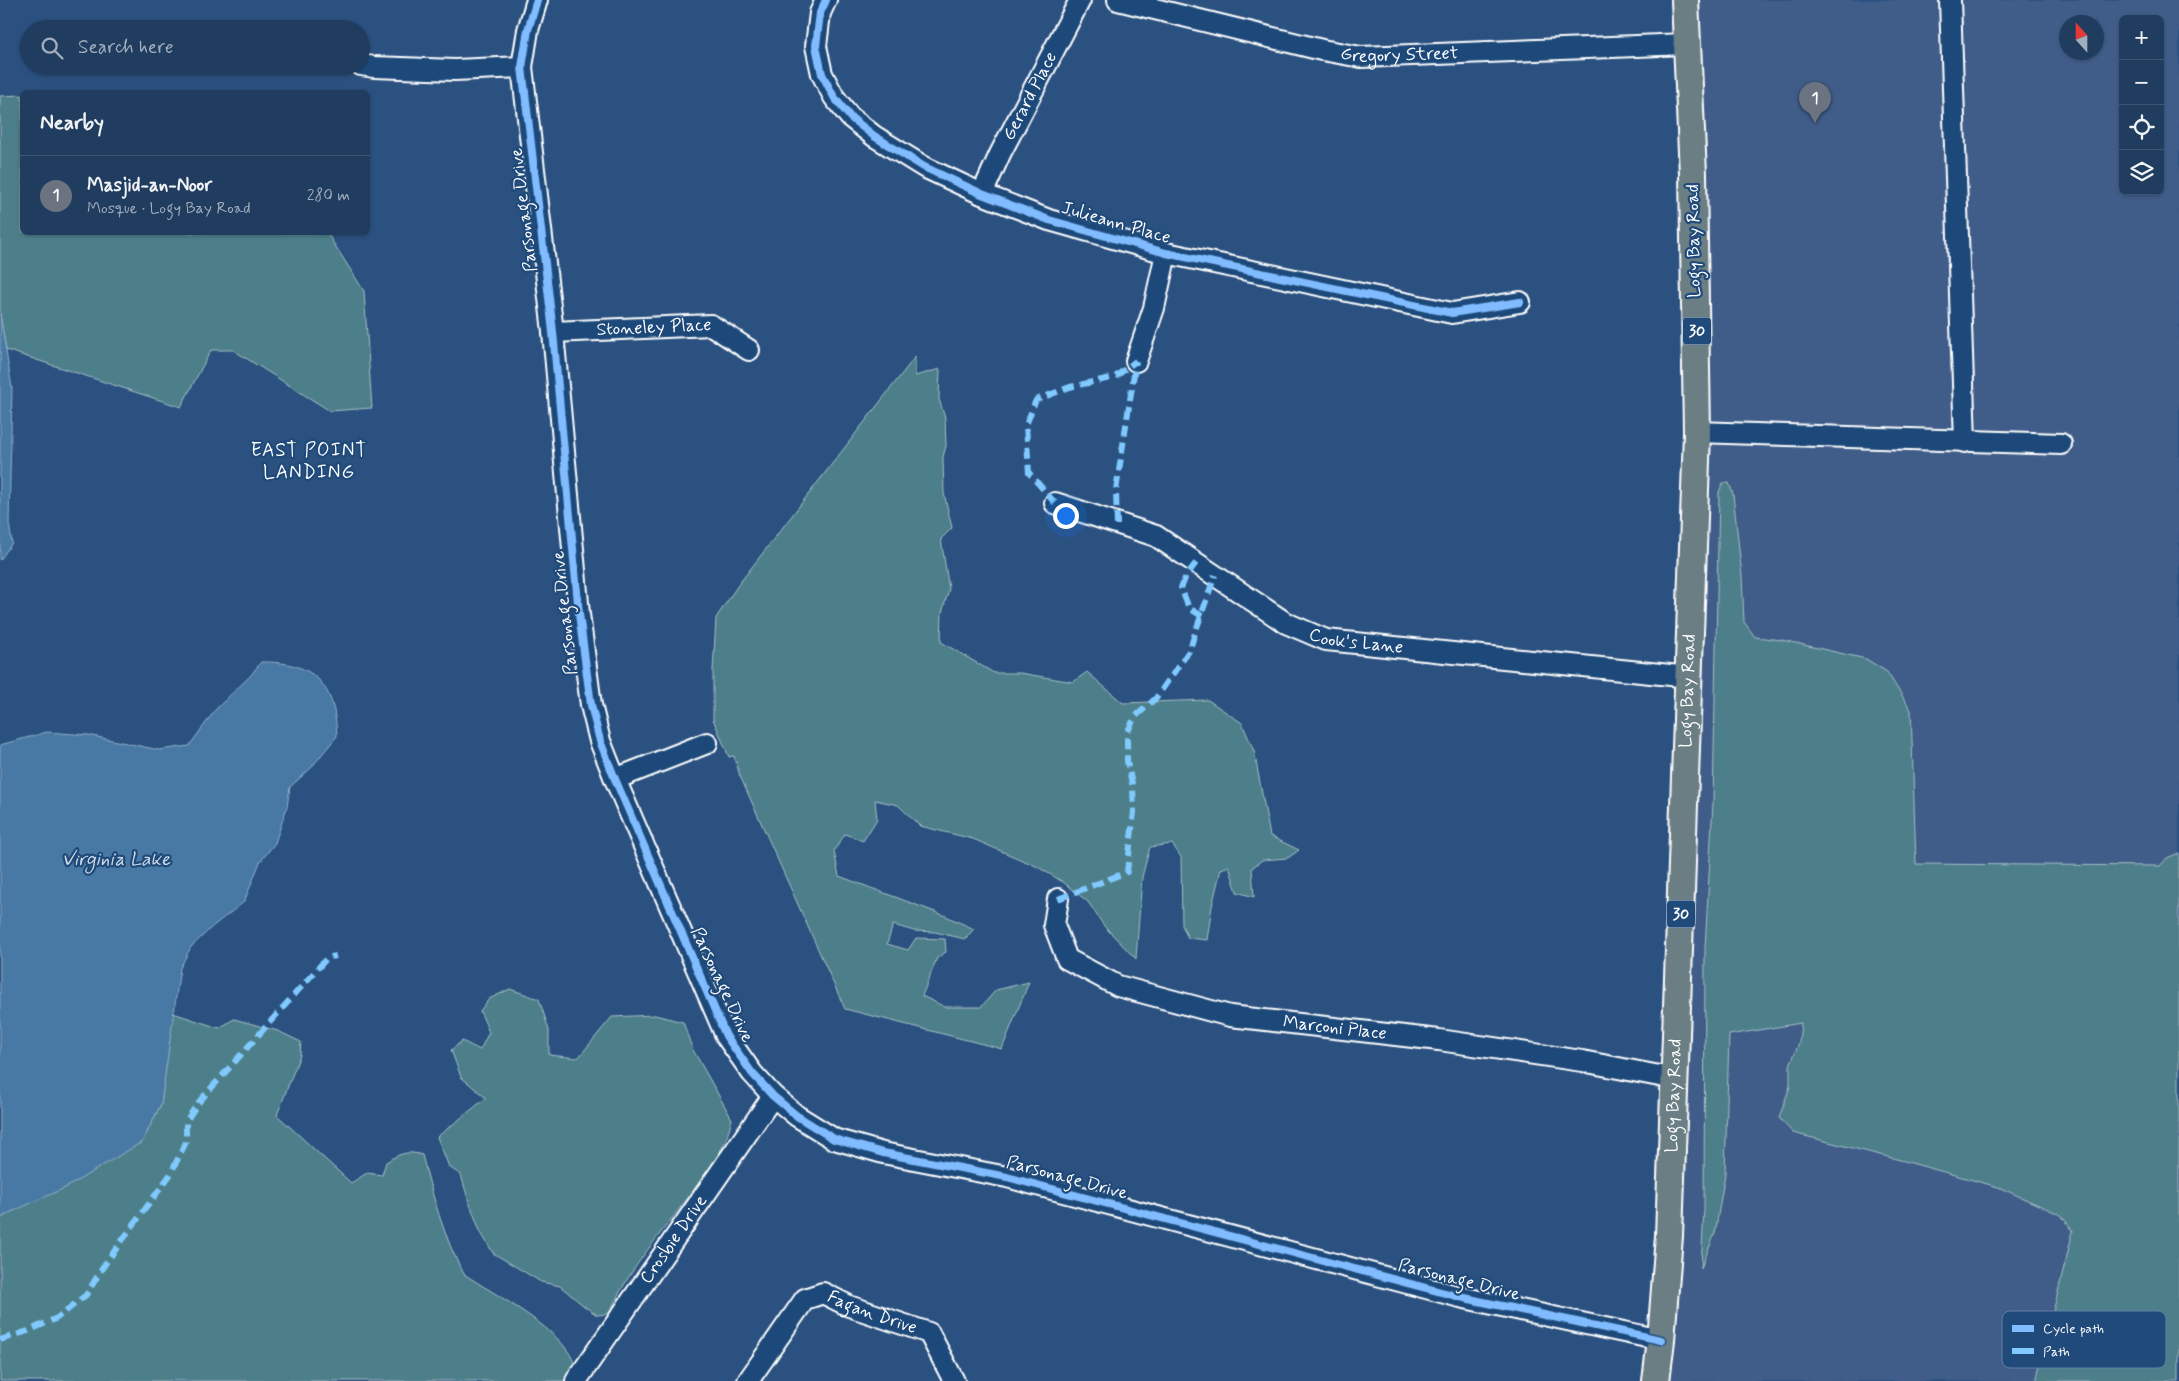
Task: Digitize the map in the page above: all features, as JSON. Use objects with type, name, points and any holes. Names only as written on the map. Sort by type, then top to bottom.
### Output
[{"type":"main road","name":"Logy Bay Road","points":[[1656,1381],[1669,1236],[1690,677],[1693,519],[1697,432],[1693,174],[1685,0]]},
{"type":"street","name":"Parsonage Drive","points":[[537,0],[528,30],[522,68],[553,332],[577,595],[590,705],[600,741],[615,779],[726,1036],[752,1073],[772,1096],[797,1116],[834,1139],[883,1153],[1007,1177],[1460,1297],[1661,1340]]},
{"type":"street","name":"Julieann Place","points":[[826,0],[820,12],[816,46],[822,74],[834,96],[845,110],[874,136],[924,167],[982,194],[1049,220],[1166,253],[1452,313],[1520,302]]},
{"type":"street","name":"Gerard Place","points":[[982,194],[1000,154],[1080,0]]},
{"type":"street","name":"Gregory Street","points":[[1118,0],[1322,50],[1361,57],[1686,44]]},
{"type":"street","points":[[1950,0],[1965,442]]},
{"type":"street","points":[[370,66],[455,70],[522,68]]},
{"type":"street","points":[[1136,361],[1154,308],[1166,253]]},
{"type":"street","name":"Stoneley Place","points":[[553,332],[711,325],[749,350]]},
{"type":"street","points":[[1697,432],[2061,444]]},
{"type":"street","name":"Cook's Lane","points":[[1054,503],[1156,536],[1286,623],[1326,640],[1690,677]]},
{"type":"street","points":[[615,779],[707,743]]},
{"type":"street","name":"Marconi Place","points":[[1058,899],[1054,925],[1067,959],[1118,986],[1230,1016],[1439,1040],[1582,1062],[1675,1079]]},
{"type":"street","name":"Crosbie Drive","points":[[576,1381],[772,1096]]},
{"type":"street","name":"Fagan Drive","points":[[748,1381],[805,1299],[823,1293],[849,1306],[929,1333],[954,1381]]},
{"type":"shaded area","points":[[1685,0],[2179,0],[2179,1381],[1656,1381],[1690,677]]},
{"type":"green space","points":[[20,95],[20,235],[328,235],[364,291],[372,408],[330,411],[233,350],[211,350],[181,407],[6,350],[0,314],[0,96]]},
{"type":"green space","points":[[915,357],[915,376],[940,369],[939,399],[945,418],[944,493],[952,528],[941,539],[949,589],[942,613],[941,642],[994,673],[1020,673],[1073,682],[1087,672],[1123,703],[1208,700],[1242,723],[1254,751],[1270,836],[1299,850],[1288,858],[1262,860],[1252,868],[1254,897],[1237,892],[1229,866],[1221,869],[1212,906],[1207,940],[1188,938],[1182,925],[1181,857],[1172,844],[1150,847],[1142,877],[1136,959],[1104,926],[1088,902],[1063,882],[1036,866],[973,839],[920,826],[898,805],[875,800],[877,819],[863,841],[845,834],[834,851],[839,876],[946,916],[974,929],[965,939],[935,932],[914,931],[893,925],[887,944],[908,950],[916,938],[945,939],[946,952],[937,958],[922,996],[945,1007],[981,1007],[996,990],[1029,982],[1002,1049],[845,1009],[740,776],[734,756],[729,757],[713,719],[716,618],[738,585]]},
{"type":"green space","points":[[1723,483],[1729,483],[1733,494],[1742,576],[1744,622],[1755,637],[1782,640],[1866,659],[1887,672],[1911,710],[1916,864],[2160,866],[2167,858],[2179,853],[2179,1381],[2036,1381],[2039,1368],[2166,1368],[2166,1311],[2053,1311],[2073,1231],[2061,1215],[1998,1187],[1793,1133],[1779,1118],[1790,1086],[1790,1065],[1799,1043],[1801,1023],[1729,1035],[1725,1174],[1715,1233],[1701,1268],[1704,1209],[1705,949],[1713,802],[1719,492]]},
{"type":"green space","points":[[510,989],[539,999],[549,1030],[549,1055],[578,1058],[612,1017],[655,1015],[683,1022],[692,1048],[732,1119],[724,1145],[694,1190],[633,1270],[609,1314],[597,1315],[560,1286],[541,1282],[493,1253],[480,1231],[461,1175],[449,1167],[437,1137],[486,1098],[461,1077],[451,1050],[462,1041],[480,1050],[489,1032],[480,1011],[489,999]]},
{"type":"green space","points":[[173,1013],[219,1028],[234,1019],[278,1031],[301,1042],[300,1055],[277,1115],[351,1183],[367,1173],[382,1175],[386,1162],[399,1155],[412,1153],[422,1155],[434,1200],[450,1246],[464,1274],[528,1315],[545,1327],[559,1341],[570,1354],[575,1367],[566,1381],[0,1381],[0,1219],[142,1142],[161,1104]]},
{"type":"water","points":[[0,314],[12,388],[9,523],[12,543],[0,560]]},
{"type":"water","name":"Virginia Lake","points":[[261,662],[295,666],[308,671],[318,679],[326,689],[332,702],[337,736],[311,768],[290,787],[287,807],[275,843],[260,862],[244,902],[213,926],[191,947],[180,968],[161,1104],[142,1142],[67,1187],[9,1213],[0,1219],[0,745],[47,732],[88,735],[159,750],[189,746],[216,709],[251,675]]},
{"type":"marked path","points":[[1055,503],[1029,473],[1026,425],[1036,400],[1070,387],[1115,377],[1136,361]]},
{"type":"marked path","points":[[1117,525],[1116,490],[1136,361]]},
{"type":"marked path","points":[[1196,563],[1186,576],[1181,588],[1189,608],[1202,616]]},
{"type":"marked path","points":[[1058,899],[1127,872],[1134,812],[1133,788],[1127,762],[1127,733],[1135,717],[1156,698],[1189,651],[1215,575]]},
{"type":"marked path","points":[[0,1340],[28,1331],[57,1318],[86,1295],[105,1264],[170,1175],[186,1142],[186,1121],[198,1103],[327,958],[336,956]]},
{"type":"cycle path","points":[[537,0],[528,30],[522,67],[553,332],[579,614],[591,705],[600,741],[615,779],[726,1036],[752,1073],[773,1096],[797,1116],[834,1139],[883,1153],[1007,1177],[1460,1297],[1661,1340]]},
{"type":"cycle path","points":[[826,0],[820,13],[816,46],[822,74],[834,97],[850,117],[874,136],[924,167],[982,194],[1049,220],[1166,253],[1452,313],[1520,302]]},
{"type":"place","name":"Masjid-an-Noor","points":[[1815,123]]},
{"type":"district","name":"EAST POINT LANDING","points":[[309,461]]}]
